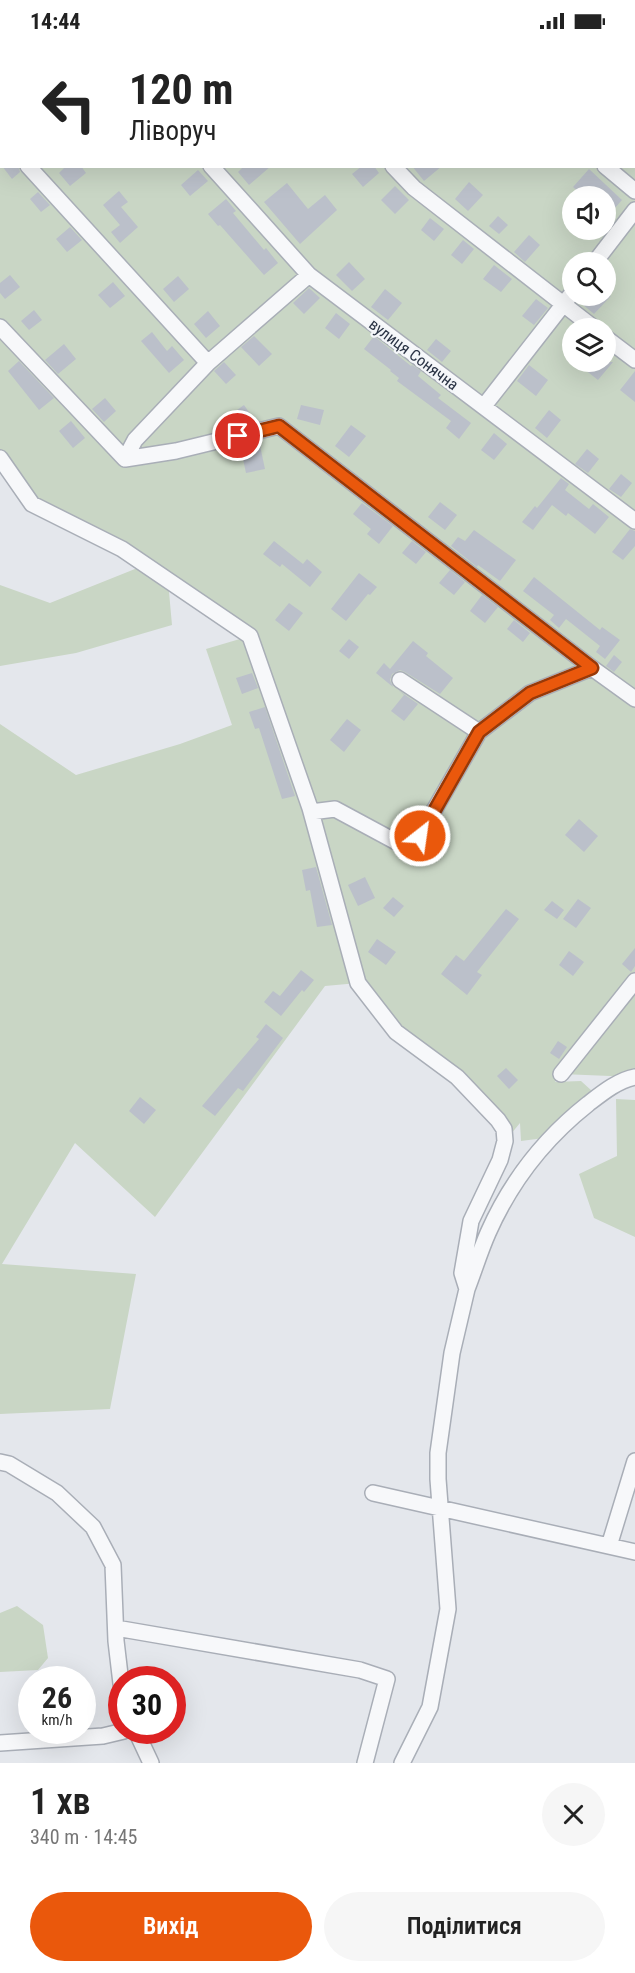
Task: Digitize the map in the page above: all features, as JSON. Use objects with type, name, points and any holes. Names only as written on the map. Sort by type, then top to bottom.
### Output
[{"type":"street","points":[[30,168],[208,363]]},
{"type":"street","name":"вулиця Сонячна","points":[[214,168],[309,275],[635,521]]},
{"type":"street","points":[[395,168],[414,189],[562,303]]},
{"type":"street","points":[[607,168],[635,191]]},
{"type":"street","points":[[603,252],[635,210]]},
{"type":"street","points":[[125,459],[135,441],[208,363],[309,275]]},
{"type":"street","points":[[484,406],[562,305]]},
{"type":"street","points":[[566,306],[581,318]]},
{"type":"street","points":[[0,327],[125,459]]},
{"type":"street","points":[[616,346],[635,360]]},
{"type":"street","points":[[125,459],[176,451],[279,426],[635,699]]},
{"type":"street","points":[[0,458],[32,504],[122,549],[250,636],[311,812],[358,983],[396,1032],[457,1077],[504,1129],[505,1141],[500,1160],[471,1221],[462,1273],[467,1289]]},
{"type":"street","points":[[311,812],[335,809],[399,844],[420,836],[479,732],[530,693],[592,668]]},
{"type":"street","points":[[400,680],[479,732]]},
{"type":"street","points":[[561,1074],[635,981]]},
{"type":"street","points":[[402,1763],[430,1707],[448,1610],[438,1453],[452,1353],[467,1289],[492,1225],[528,1165],[580,1110],[603,1092],[635,1077]]},
{"type":"street","points":[[609,1546],[635,1461]]},
{"type":"street","points":[[0,1462],[9,1464],[57,1493],[93,1527],[113,1565],[120,1666]]},
{"type":"street","points":[[373,1493],[635,1552]]},
{"type":"street","points":[[116,1628],[360,1670],[387,1679],[365,1763]]},
{"type":"street","points":[[0,1743],[108,1735]]},
{"type":"street","points":[[142,1744],[151,1763]]},
{"type":"green space","points":[[0,168],[635,168],[635,1077],[561,1074],[555,1082],[581,1081],[592,1091],[544,1138],[521,1141],[520,1123],[505,1141],[498,1120],[396,1032],[358,983],[325,986],[155,1217],[75,1143],[2,1264],[136,1274],[110,1409],[0,1414],[0,724],[76,775],[180,744],[232,725],[206,649],[250,636],[168,581],[172,625],[76,653],[0,666],[0,585],[50,603],[145,565],[32,504],[0,458]]},
{"type":"green space","points":[[616,1099],[635,1100],[635,1237],[594,1218],[579,1174],[617,1156]]},
{"type":"green space","points":[[17,1606],[43,1625],[48,1658],[41,1666],[18,1666],[18,1671],[0,1672],[0,1613]]},
{"type":"building","points":[[4,168],[19,168],[20,172],[12,179]]},
{"type":"building","points":[[64,168],[82,168],[86,173],[70,186],[59,173]]},
{"type":"building","points":[[242,168],[269,168],[249,185],[238,172]]},
{"type":"building","points":[[360,168],[375,168],[379,173],[363,187],[352,174]]},
{"type":"building","points":[[414,168],[440,168],[424,181]]},
{"type":"building","points":[[589,169],[607,186],[574,186]]},
{"type":"building","points":[[198,170],[208,181],[190,196],[181,185]]},
{"type":"building","points":[[469,182],[483,195],[468,211],[455,199]]},
{"type":"building","points":[[287,183],[308,209],[325,195],[337,210],[300,244],[264,202]]},
{"type":"building","points":[[395,186],[409,200],[395,214],[381,200]]},
{"type":"building","points":[[119,191],[128,202],[121,207],[138,227],[120,243],[111,232],[120,225],[103,205]]},
{"type":"building","points":[[38,192],[50,205],[41,212],[30,199]]},
{"type":"building","points":[[616,194],[622,200],[616,207]]},
{"type":"building","points":[[226,199],[236,211],[233,213],[278,263],[264,275],[208,214]]},
{"type":"building","points":[[498,216],[508,225],[499,234],[489,226]]},
{"type":"building","points":[[430,218],[444,229],[434,241],[421,230]]},
{"type":"building","points":[[70,227],[82,240],[67,252],[56,239]]},
{"type":"building","points":[[529,235],[540,245],[525,262],[514,252]]},
{"type":"building","points":[[463,240],[474,249],[462,264],[451,255]]},
{"type":"building","points":[[349,262],[365,279],[352,291],[336,275]]},
{"type":"building","points":[[494,265],[512,279],[501,292],[483,279]]},
{"type":"building","points":[[10,275],[20,287],[5,299],[0,293],[0,283]]},
{"type":"building","points":[[178,276],[189,289],[174,302],[163,289]]},
{"type":"building","points":[[113,282],[125,296],[110,308],[98,295]]},
{"type":"building","points":[[309,288],[320,298],[304,314],[293,303]]},
{"type":"building","points":[[385,289],[402,303],[388,320],[371,307]]},
{"type":"building","points":[[536,299],[548,308],[534,325],[522,316]]},
{"type":"building","points":[[585,306],[602,306],[594,314]]},
{"type":"building","points":[[34,310],[42,320],[29,330],[21,321]]},
{"type":"building","points":[[208,311],[220,326],[206,338],[194,324]]},
{"type":"building","points":[[336,313],[350,324],[339,339],[325,328]]},
{"type":"building","points":[[152,332],[167,351],[172,346],[184,360],[169,373],[141,341]]},
{"type":"building","points":[[254,336],[272,354],[259,366],[241,347]]},
{"type":"building","points":[[374,336],[411,366],[421,371],[418,376],[441,395],[438,398],[471,423],[459,439],[446,428],[451,421],[397,381],[399,378],[391,370],[364,349]]},
{"type":"building","points":[[436,339],[451,351],[442,362],[427,350]]},
{"type":"building","points":[[64,344],[76,359],[58,374],[45,360]]},
{"type":"building","points":[[19,361],[54,398],[39,410],[8,371]]},
{"type":"building","points":[[224,362],[236,375],[226,384],[214,371]]},
{"type":"building","points":[[529,365],[548,380],[536,396],[517,381]]},
{"type":"building","points":[[635,371],[635,402],[620,390]]},
{"type":"building","points":[[588,372],[605,372],[598,380]]},
{"type":"building","points":[[105,398],[116,411],[104,422],[92,409]]},
{"type":"building","points":[[244,405],[251,415],[236,425],[230,415]]},
{"type":"building","points":[[301,405],[324,410],[320,425],[297,419]]},
{"type":"building","points":[[549,410],[561,420],[547,438],[535,428]]},
{"type":"building","points":[[71,421],[85,438],[73,448],[59,431]]},
{"type":"building","points":[[351,425],[366,436],[349,457],[335,446]]},
{"type":"building","points":[[494,433],[507,444],[494,460],[481,450]]},
{"type":"building","points":[[259,441],[265,469],[246,473],[240,445]]},
{"type":"building","points":[[587,449],[599,459],[588,473],[575,464]]},
{"type":"building","points":[[621,474],[632,483],[621,497],[609,489]]},
{"type":"building","points":[[561,478],[569,484],[565,490],[589,509],[593,504],[609,517],[595,534],[568,513],[566,516],[552,505],[533,530],[522,522],[535,506],[537,508]]},
{"type":"building","points":[[440,502],[457,515],[445,530],[428,517]]},
{"type":"building","points":[[362,503],[393,526],[379,544],[367,534],[371,529],[353,514]]},
{"type":"building","points":[[630,529],[635,531],[635,546],[623,560],[612,552]]},
{"type":"building","points":[[474,530],[516,560],[500,581],[478,565],[477,567],[451,546],[458,537],[465,541]]},
{"type":"building","points":[[274,541],[303,564],[307,559],[322,572],[310,587],[282,564],[280,567],[263,554]]},
{"type":"building","points":[[412,541],[426,552],[416,564],[402,553]]},
{"type":"building","points":[[450,570],[465,582],[454,595],[439,583]]},
{"type":"building","points":[[359,573],[377,587],[370,595],[368,594],[346,621],[331,609]]},
{"type":"building","points":[[534,577],[600,630],[602,627],[620,640],[605,659],[596,652],[600,646],[566,619],[559,628],[550,620],[554,615],[523,591]]},
{"type":"building","points":[[482,595],[498,607],[485,623],[470,611]]},
{"type":"building","points":[[289,603],[303,613],[289,631],[275,620]]},
{"type":"building","points":[[514,620],[530,633],[523,642],[507,629]]},
{"type":"building","points":[[349,639],[359,647],[349,659],[339,651]]},
{"type":"building","points":[[413,641],[428,653],[426,656],[453,678],[440,694],[400,670],[392,674],[390,680],[393,687],[376,673],[384,663],[390,669]]},
{"type":"building","points":[[614,655],[622,662],[614,672],[606,666]]},
{"type":"building","points":[[252,673],[258,688],[242,694],[236,678]]},
{"type":"building","points":[[398,690],[418,704],[404,721],[391,711],[404,695]]},
{"type":"building","points":[[265,707],[295,796],[282,799],[259,728],[255,729],[249,712]]},
{"type":"building","points":[[347,719],[361,730],[344,752],[330,740]]},
{"type":"building","points":[[579,819],[598,836],[584,852],[565,835]]},
{"type":"building","points":[[316,867],[332,925],[317,927],[310,890],[306,891],[302,870]]},
{"type":"building","points":[[365,877],[375,898],[358,906],[348,885]]},
{"type":"building","points":[[393,897],[404,906],[394,917],[383,908]]},
{"type":"building","points":[[578,899],[591,908],[576,928],[563,919]]},
{"type":"building","points":[[552,901],[564,910],[557,919],[544,910]]},
{"type":"building","points":[[506,909],[519,919],[477,972],[482,975],[467,995],[441,974],[456,955],[464,961]]},
{"type":"building","points":[[377,939],[396,952],[386,965],[368,952]]},
{"type":"building","points":[[635,948],[635,966],[631,972],[622,964]]},
{"type":"building","points":[[569,951],[584,962],[573,976],[559,965]]},
{"type":"building","points":[[301,970],[314,980],[304,992],[302,990],[281,1016],[264,1002],[273,991],[280,996]]},
{"type":"building","points":[[266,1024],[283,1038],[243,1091],[238,1088],[215,1116],[202,1106],[259,1039],[256,1037]]},
{"type":"building","points":[[558,1041],[567,1047],[559,1059],[550,1053]]},
{"type":"building","points":[[506,1068],[518,1080],[509,1089],[497,1076]]},
{"type":"building","points":[[140,1097],[156,1110],[144,1124],[129,1111]]},
{"type":"route","points":[[238,436],[279,426],[592,668],[530,693],[479,732],[420,836]]}]
